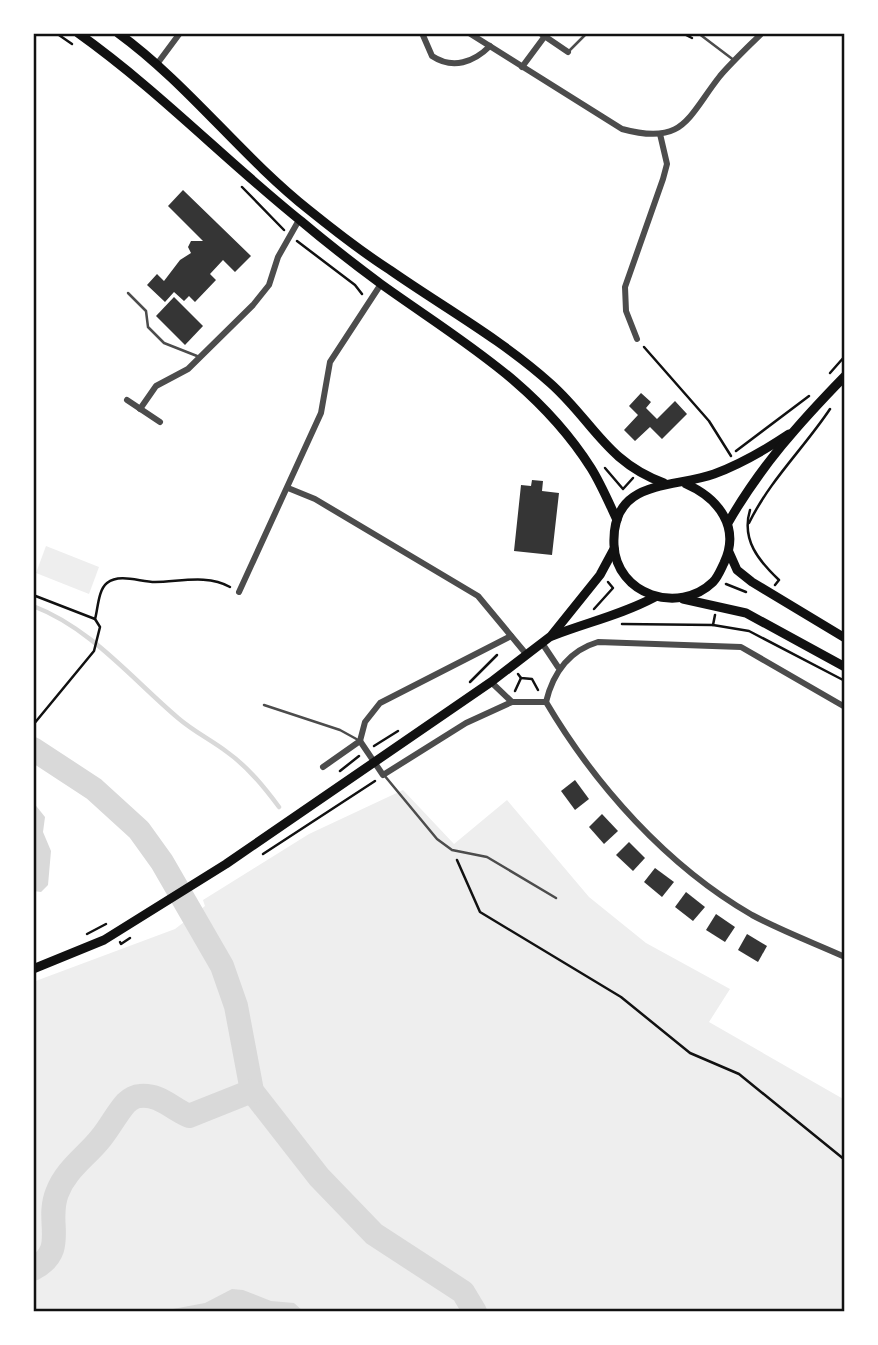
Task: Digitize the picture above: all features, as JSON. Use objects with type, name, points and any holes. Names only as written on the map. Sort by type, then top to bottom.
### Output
[{"type":"main road","points":[[78,33],[130,70],[299,220],[381,284],[468,341],[529,393],[564,431],[592,469],[617,520]]},
{"type":"main road","points":[[118,33],[157,64],[306,208],[389,270],[480,329],[551,384],[613,454],[637,473],[664,483],[685,484],[705,492],[720,507],[728,523],[729,552],[737,570],[752,582],[845,638]]},
{"type":"main road","points":[[728,523],[750,486],[789,434],[845,376]]},
{"type":"main road","points":[[685,484],[737,465],[789,434]]},
{"type":"main road","points":[[33,969],[104,940],[226,864],[527,655],[551,636],[600,575],[614,549],[617,520],[628,502],[644,489],[664,483]]},
{"type":"main road","points":[[614,549],[621,570],[635,586],[655,597],[681,599],[746,613],[845,667]]},
{"type":"main road","points":[[681,599],[700,592],[715,580],[729,552]]},
{"type":"main road","points":[[551,636],[598,618],[622,614],[655,597]]},
{"type":"street","points":[[157,64],[180,33]]},
{"type":"street","points":[[422,33],[432,57],[447,63],[467,62],[490,46]]},
{"type":"street","points":[[469,33],[622,129],[650,137],[689,120],[735,61],[762,33]]},
{"type":"street","points":[[522,67],[542,35],[568,52]]},
{"type":"street","points":[[637,340],[626,311],[625,288],[667,164],[660,134]]},
{"type":"street","points":[[140,409],[156,386],[188,369],[269,285],[278,257],[299,220]]},
{"type":"street","points":[[239,592],[321,413],[330,362],[381,284]]},
{"type":"street","points":[[127,400],[160,422]]},
{"type":"street","points":[[288,488],[315,499],[478,596],[527,655]]},
{"type":"street","points":[[323,767],[360,741],[365,722],[380,703],[511,636]]},
{"type":"street","points":[[546,702],[558,667],[589,645],[598,642],[741,647],[845,707]]},
{"type":"street","points":[[542,643],[558,667]]},
{"type":"street","points":[[491,682],[511,701]]},
{"type":"street","points":[[360,741],[383,775],[466,723],[511,701],[546,702]]},
{"type":"street","points":[[546,702],[602,783],[630,815],[689,869],[752,914],[845,957]]},
{"type":"lane","points":[[568,52],[586,33]]},
{"type":"lane","points":[[698,33],[735,61]]},
{"type":"lane","points":[[128,293],[146,311],[148,327],[164,343],[200,357]]},
{"type":"lane","points":[[264,705],[340,730],[360,741]]},
{"type":"lane","points":[[383,775],[437,839],[453,850],[487,857],[555,898]]},
{"type":"path","points":[[637,340],[709,421],[731,455],[815,391]]},
{"type":"path","points":[[830,374],[845,356]]},
{"type":"path","points":[[748,525],[779,472],[810,438],[834,404]]},
{"type":"path","points":[[592,469],[603,465],[624,489],[637,473]]},
{"type":"path","points":[[598,618],[594,608],[612,587],[600,575]]},
{"type":"path","points":[[95,619],[102,589],[117,579],[152,582],[192,579],[220,581],[239,592]]},
{"type":"path","points":[[33,595],[95,619],[100,627],[94,651],[33,725]]},
{"type":"path","points":[[613,626],[713,625]]},
{"type":"path","points":[[511,701],[521,678]]},
{"type":"path","points":[[253,860],[383,775]]},
{"type":"path","points":[[453,850],[480,912],[621,997],[690,1053],[740,1074],[845,1160]]},
{"type":"path","points":[[77,939],[109,923]]},
{"type":"shaded area","points":[[46,546],[99,567],[89,594],[36,573]]},
{"type":"shaded area","points":[[403,790],[454,844],[507,800],[589,897],[646,943],[730,989],[709,1022],[845,1100],[845,1312],[33,1312],[33,982],[175,929],[205,906],[203,900],[309,834]]},
{"type":"shaded area","points":[[33,802],[45,817],[43,832],[51,851],[48,885],[41,892],[33,891]]},
{"type":"shaded area","points":[[232,1289],[243,1290],[271,1301],[294,1303],[304,1312],[157,1312],[205,1303]]},
{"type":"building","points":[[183,190],[251,256],[235,272],[223,260],[210,274],[216,280],[195,302],[189,296],[184,301],[174,292],[165,302],[147,285],[157,274],[164,281],[180,260],[191,253],[188,247],[191,241],[203,241],[168,206]]},
{"type":"building","points":[[174,297],[203,326],[185,345],[156,316]]},
{"type":"building","points":[[641,393],[651,402],[646,408],[657,419],[675,401],[687,414],[662,439],[650,427],[635,441],[624,430],[638,415],[629,406]]},
{"type":"building","points":[[532,480],[543,481],[542,491],[559,493],[552,555],[514,551],[521,485],[531,486]]},
{"type":"building","points":[[575,780],[589,799],[575,810],[561,791]]},
{"type":"building","points":[[602,814],[618,831],[604,844],[589,827]]},
{"type":"building","points":[[629,842],[645,858],[633,871],[616,855]]},
{"type":"building","points":[[655,868],[674,882],[662,897],[644,882]]},
{"type":"building","points":[[686,892],[705,907],[693,921],[675,907]]},
{"type":"building","points":[[716,914],[735,927],[725,942],[706,930]]},
{"type":"building","points":[[747,934],[767,946],[758,962],[738,950]]},
{"type":"waterway","points":[[33,606],[74,627],[92,641],[178,718],[242,764],[279,807]]},
{"type":"waterway","points":[[33,749],[94,789],[139,830],[162,862],[222,966],[236,1006],[252,1091],[319,1177],[374,1234],[463,1292],[475,1312]]},
{"type":"waterway","points":[[33,1269],[44,1262],[53,1245],[54,1204],[61,1185],[128,1102],[138,1096],[154,1097],[189,1116],[252,1091]]}]
